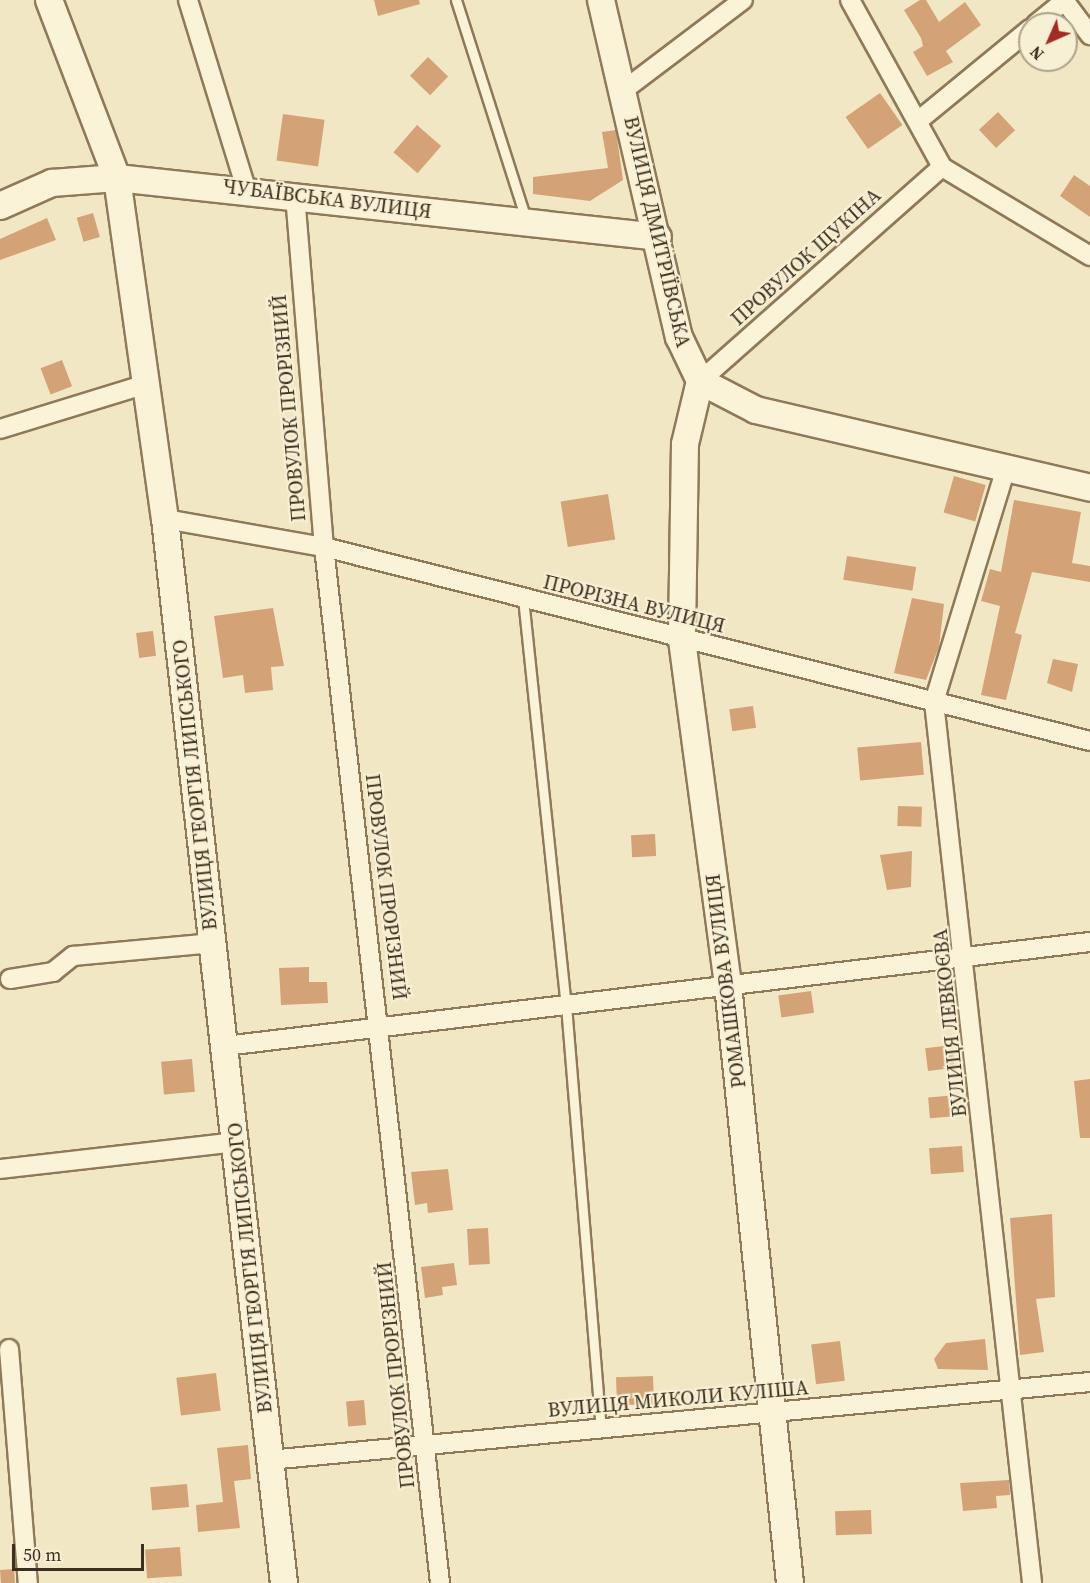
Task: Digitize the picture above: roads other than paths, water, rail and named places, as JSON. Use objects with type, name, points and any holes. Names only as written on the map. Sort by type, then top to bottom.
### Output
[{"type":"street","name":"ВУЛИЦЯ ГЕОРГІЯ ЛИПСЬКОГО","points":[[49,0],[117,178],[165,519],[238,1142],[269,1460],[284,1583]]},
{"type":"street","points":[[188,0],[246,188]]},
{"type":"street","name":"ВУЛИЦЯ ДМИТРІЇВСЬКА","points":[[601,0],[624,90],[680,337],[700,381]]},
{"type":"street","points":[[624,90],[743,0]]},
{"type":"street","points":[[850,0],[942,166],[1090,256]]},
{"type":"street","points":[[1050,12],[1064,0],[1090,35]]},
{"type":"street","points":[[918,121],[1018,39]]},
{"type":"street","name":"ПРОВУЛОК ЩУКІНА","points":[[700,381],[942,166]]},
{"type":"street","name":"ЧУБАЇВСЬКА ВУЛИЦЯ","points":[[0,206],[52,183],[117,178],[246,188],[658,237]]},
{"type":"street","name":"ПРОВУЛОК ПРОРІЗНИЙ","points":[[295,195],[324,547],[381,1027],[440,1583]]},
{"type":"street","points":[[700,381],[737,404],[1090,488]]},
{"type":"street","name":"РОМАШКОВА ВУЛИЦЯ","points":[[700,381],[685,454],[682,640],[728,986],[790,1583]]},
{"type":"street","points":[[0,429],[146,384]]},
{"type":"street","name":"ВУЛИЦЯ ЛЕВКОЄВА","points":[[1005,468],[934,702],[965,957],[1032,1583]]},
{"type":"street","name":"ПРОРІЗНА ВУЛИЦЯ","points":[[165,519],[324,547],[682,640],[1090,741]]},
{"type":"street","points":[[225,1046],[1090,942]]},
{"type":"street","points":[[10,979],[53,972],[74,956],[213,943]]},
{"type":"street","points":[[0,1169],[238,1142]]},
{"type":"street","points":[[9,1349],[28,1583]]},
{"type":"street","name":"ВУЛИЦЯ МИКОЛИ КУЛІША","points":[[269,1460],[1090,1382]]},
{"type":"lane","points":[[456,0],[527,222]]},
{"type":"lane","points":[[523,598],[566,1005],[601,1429]]}]
